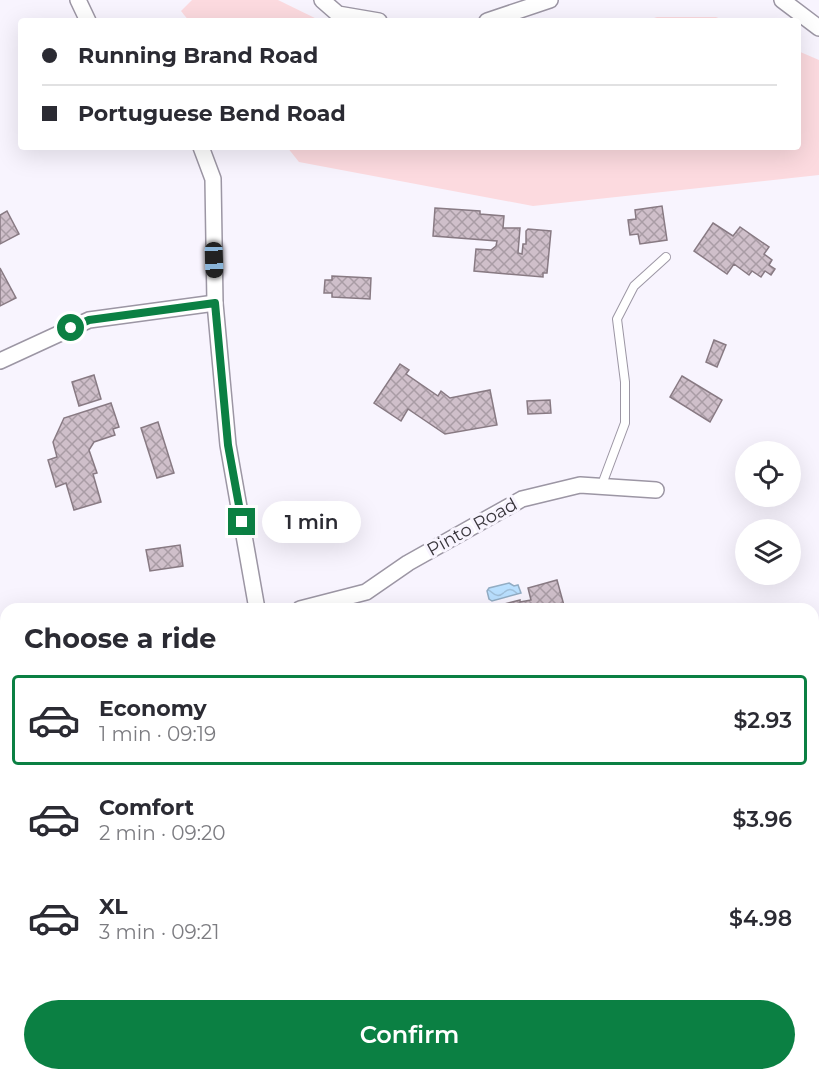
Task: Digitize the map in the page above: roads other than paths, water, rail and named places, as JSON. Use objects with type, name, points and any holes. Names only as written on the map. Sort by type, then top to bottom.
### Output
[{"type":"street","points":[[78,0],[87,18]]},
{"type":"street","points":[[322,0],[338,14],[362,18]]},
{"type":"street","points":[[496,18],[550,0]]},
{"type":"street","points":[[782,0],[819,28]]},
{"type":"street","points":[[202,150],[213,179],[215,303],[228,445],[256,603]]},
{"type":"street","points":[[0,361],[89,320],[215,303]]},
{"type":"street","name":"Pinto Road","points":[[323,603],[366,592],[408,563],[522,499],[580,485],[656,490]]},
{"type":"lane","points":[[601,487],[625,423],[625,382],[617,319],[634,286],[666,257]]},
{"type":"water","points":[[509,583],[514,586],[518,585],[521,593],[492,601],[489,599],[487,591],[489,588]]}]
